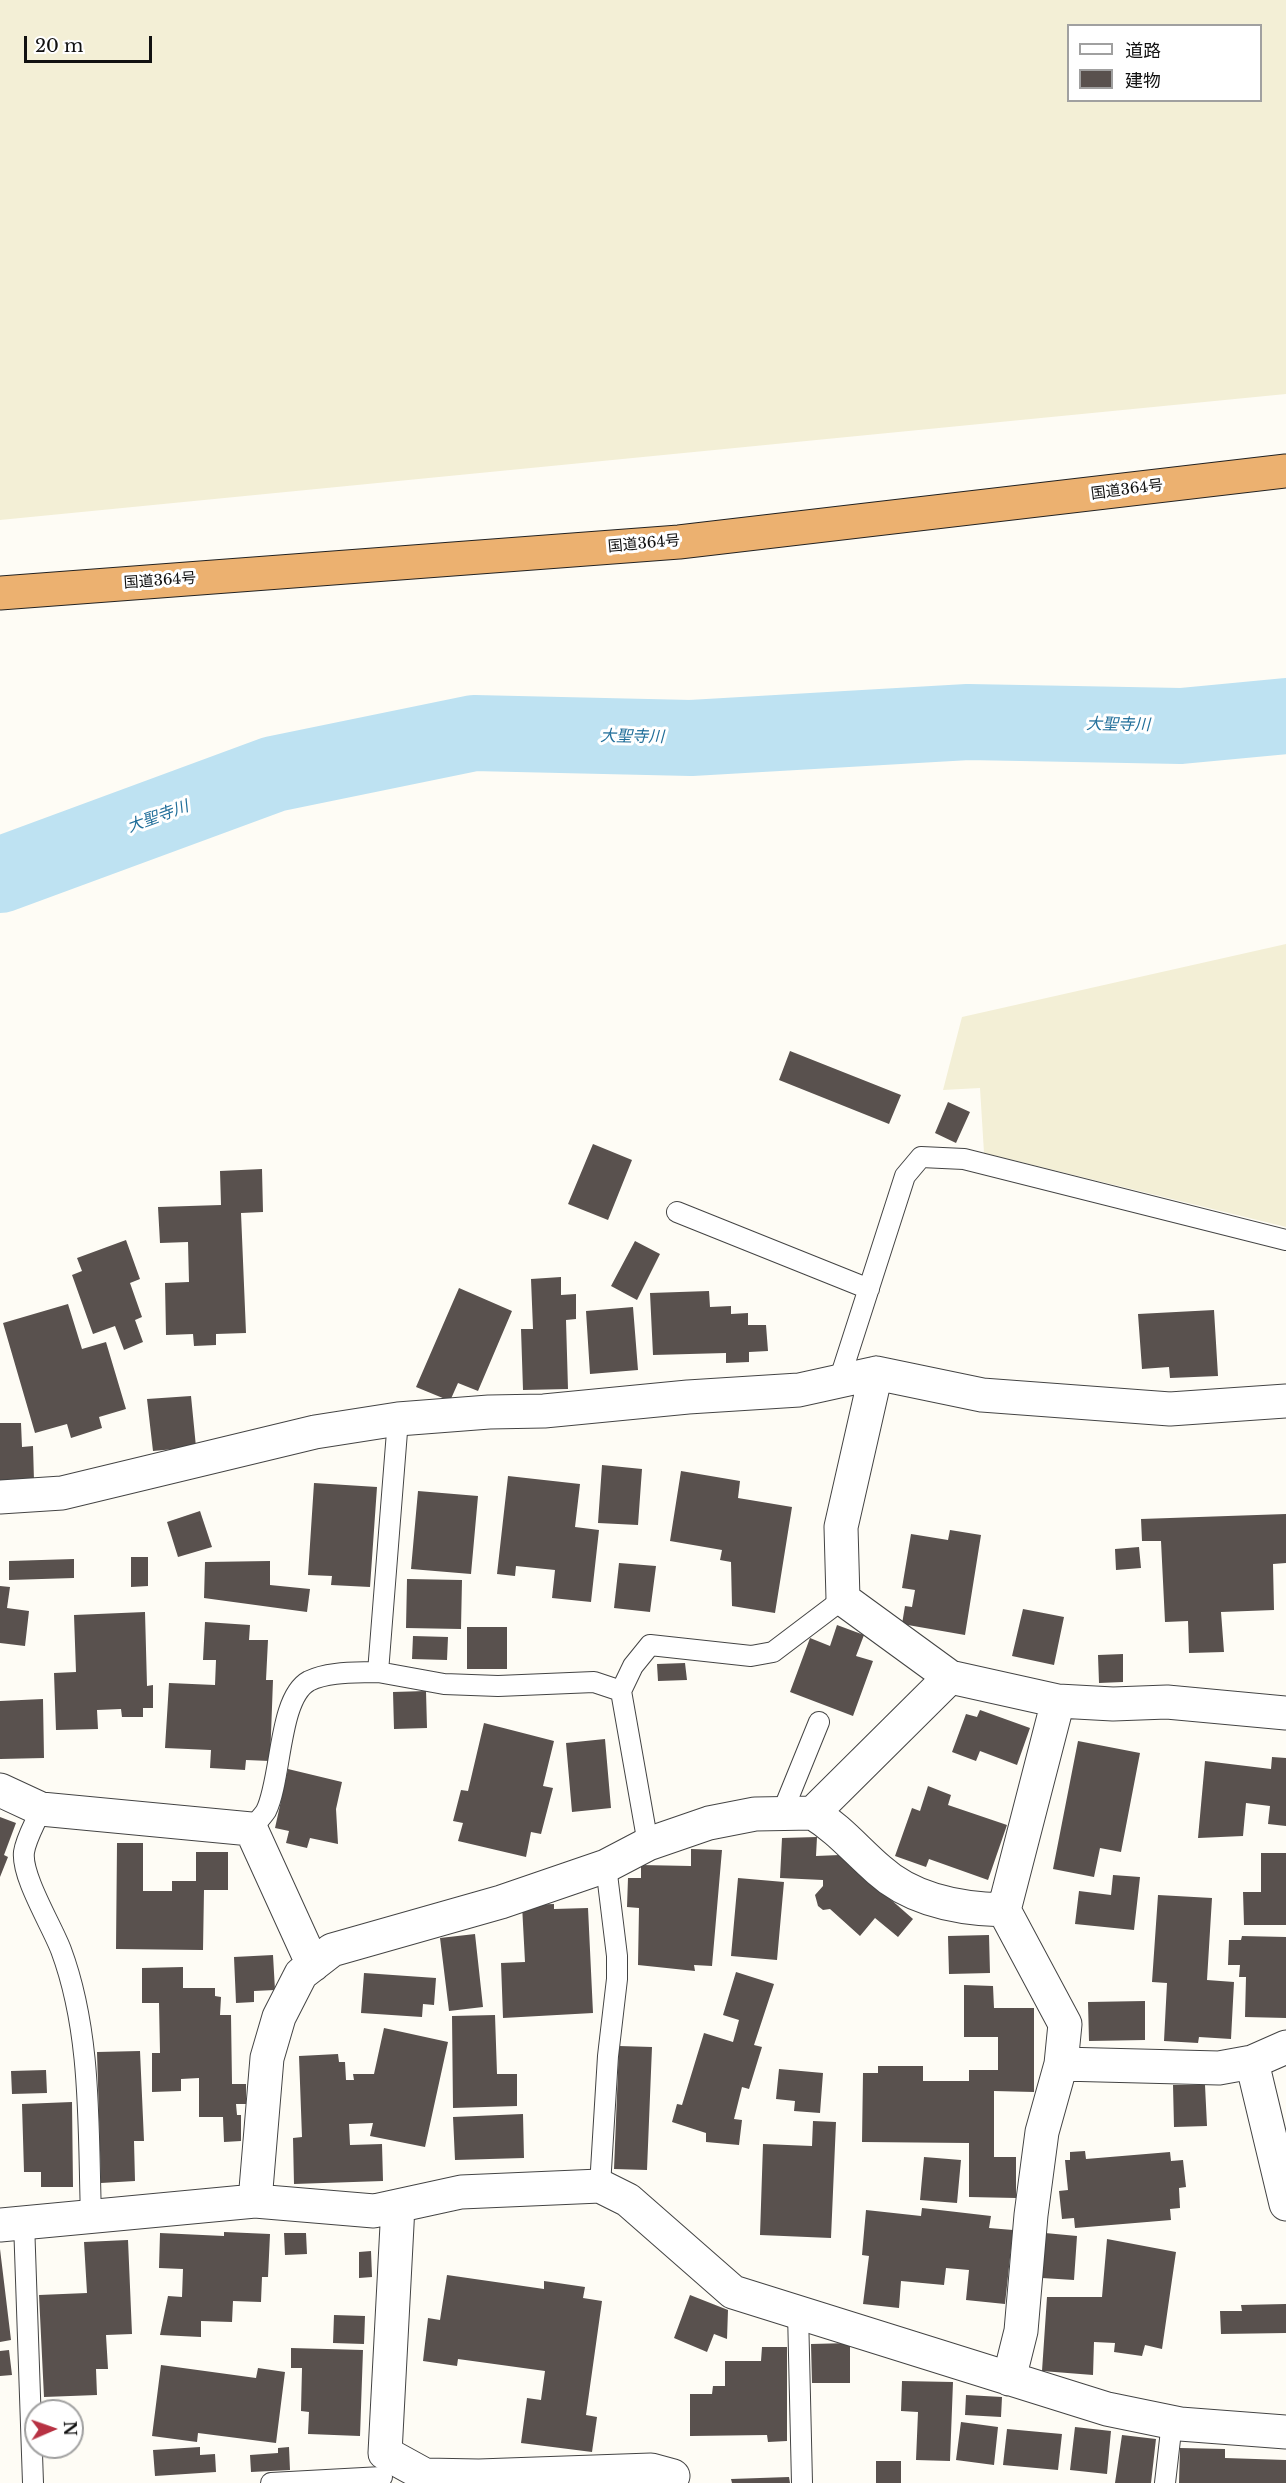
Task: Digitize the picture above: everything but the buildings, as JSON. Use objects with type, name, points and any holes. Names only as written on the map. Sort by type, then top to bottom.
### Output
[{"type":"highway","name":"国道364号","points":[[0,593],[679,542],[1286,471]]},
{"type":"street","points":[[876,1373],[841,1527],[843,1599],[950,1677],[1058,1701],[1113,1704],[1167,1702],[1286,1713]]},
{"type":"street","points":[[0,1497],[62,1493],[315,1432],[398,1419],[489,1412],[544,1411],[688,1396],[799,1390],[876,1373],[982,1395],[1170,1409],[1286,1401]]},
{"type":"street","points":[[798,1813],[950,1677]]},
{"type":"street","points":[[1009,2379],[1021,2331],[1031,2216],[1042,2132],[1061,2064],[1065,2024],[1004,1910],[1058,1701]]},
{"type":"street","points":[[0,1790],[41,1809],[251,1829],[314,1965]]},
{"type":"street","points":[[255,2201],[267,2058],[279,2017],[301,1974],[332,1950],[501,1902],[606,1866],[648,1844],[709,1823],[755,1814],[798,1813],[835,1826],[881,1872],[915,1894],[949,1905],[1004,1910]]},
{"type":"street","points":[[1061,2064],[1219,2068],[1252,2062],[1286,2047]]},
{"type":"street","points":[[1252,2062],[1286,2204]]},
{"type":"street","points":[[12,2224],[255,2201],[374,2211],[461,2192],[600,2186],[628,2200],[733,2292],[1107,2409],[1172,2422],[1286,2432]]},
{"type":"street","points":[[398,2205],[382,2471],[479,2476],[651,2470],[675,2479]]},
{"type":"lane","points":[[839,1381],[905,1176],[921,1157],[964,1159],[1286,1240]]},
{"type":"lane","points":[[677,1212],[869,1289]]},
{"type":"lane","points":[[378,1672],[396,1474],[398,1419]]},
{"type":"lane","points":[[648,1844],[621,1691],[633,1666],[650,1644],[751,1656],[773,1652],[843,1599]]},
{"type":"lane","points":[[251,1829],[266,1811],[276,1779],[291,1701],[309,1682],[342,1674],[378,1672],[444,1684],[498,1686],[594,1682],[621,1691]]},
{"type":"lane","points":[[798,1813],[819,1722]]},
{"type":"lane","points":[[41,1809],[24,1853],[32,1888],[54,1933],[71,1977],[78,2014],[86,2084],[91,2216]]},
{"type":"lane","points":[[600,2186],[608,2056],[617,1979],[617,1956],[606,1866]]},
{"type":"lane","points":[[12,2224],[33,2483]]},
{"type":"lane","points":[[798,2312],[802,2483]]},
{"type":"lane","points":[[1165,2483],[1172,2422]]},
{"type":"lane","points":[[271,2483],[382,2471]]},
{"type":"shaded area","points":[[0,0],[1286,0],[1286,394],[0,520]]},
{"type":"shaded area","points":[[1286,944],[1286,1227],[984,1153],[980,1088],[943,1090],[962,1017]]},
{"type":"waterway","name":"大聖寺川","points":[[0,875],[274,774],[474,733],[691,738],[968,722],[1181,726],[1286,716]]}]
